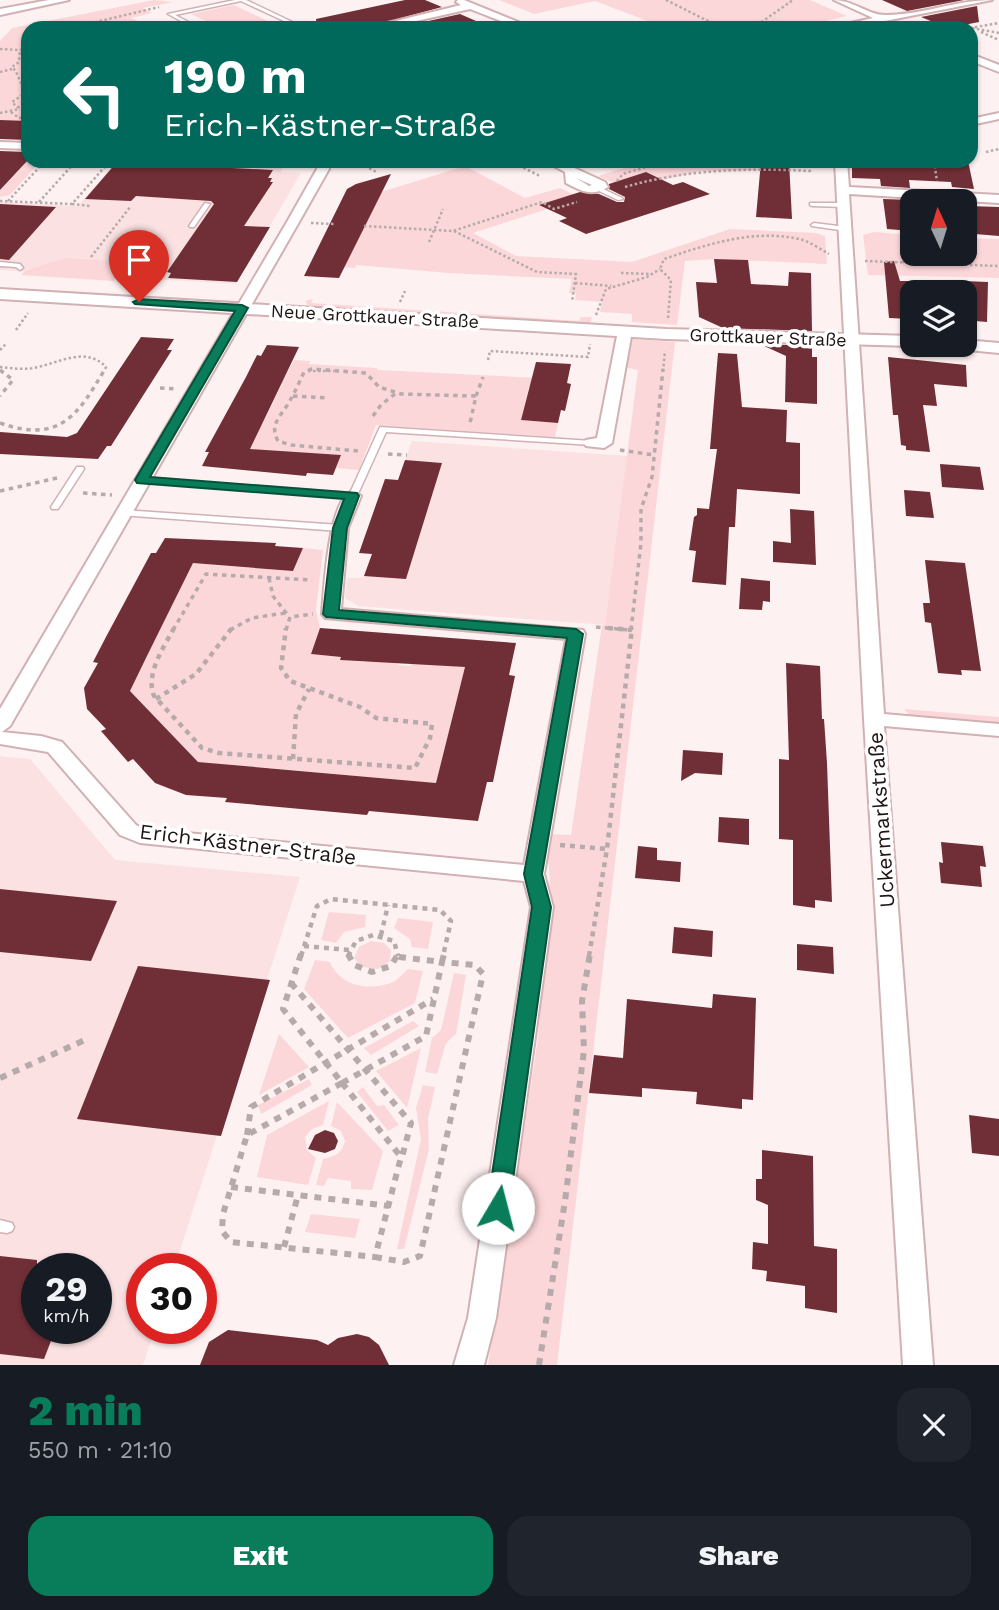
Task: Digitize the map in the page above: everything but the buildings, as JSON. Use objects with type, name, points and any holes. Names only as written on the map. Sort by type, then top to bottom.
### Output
[{"type":"street","points":[[0,12],[64,0]]},
{"type":"street","points":[[457,0],[510,21]]},
{"type":"street","points":[[839,0],[887,21]]},
{"type":"street","points":[[871,21],[987,0]]},
{"type":"street","points":[[404,21],[471,6]]},
{"type":"street","points":[[978,60],[999,69]]},
{"type":"street","points":[[978,120],[999,116]]},
{"type":"street","points":[[978,121],[999,128]]},
{"type":"street","points":[[0,145],[21,146]]},
{"type":"street","points":[[0,726],[121,504],[142,480],[323,168]]},
{"type":"street","points":[[565,168],[571,171],[569,180],[573,184],[587,190],[602,191]]},
{"type":"street","name":"Uckermarkstraße","points":[[841,168],[874,719],[918,1365]]},
{"type":"street","points":[[842,190],[999,199]]},
{"type":"street","name":"Neue Grottkauer Straße","points":[[0,294],[625,331]]},
{"type":"street","points":[[598,443],[625,331]]},
{"type":"street","name":"Grottkauer Straße","points":[[625,331],[900,341]]},
{"type":"street","points":[[977,346],[999,348]]},
{"type":"street","points":[[353,496],[340,528],[331,614],[576,634],[533,874],[542,907],[482,1318],[469,1365]]},
{"type":"street","points":[[874,719],[999,730]]},
{"type":"street","name":"Erich-Kästner-Straße","points":[[0,738],[41,742],[55,747],[128,830],[140,836],[533,874]]},
{"type":"lane","points":[[184,21],[170,14],[242,0],[288,21]]},
{"type":"lane","points":[[602,191],[620,199]]},
{"type":"lane","points":[[192,226],[207,204]]},
{"type":"lane","points":[[813,204],[844,205]]},
{"type":"lane","points":[[814,225],[846,229]]},
{"type":"lane","points":[[0,264],[18,265],[20,268]]},
{"type":"lane","points":[[142,480],[353,496],[383,429],[598,443]]},
{"type":"lane","points":[[55,507],[80,469]]},
{"type":"lane","points":[[121,504],[340,528]]},
{"type":"path","points":[[666,0],[708,21]]},
{"type":"path","points":[[763,21],[793,0]]},
{"type":"path","points":[[98,21],[165,6]]},
{"type":"path","points":[[978,27],[999,23]]},
{"type":"path","points":[[978,29],[999,33]]},
{"type":"path","points":[[978,31],[999,40]]},
{"type":"path","points":[[0,49],[20,50],[19,62],[0,72]]},
{"type":"path","points":[[12,68],[19,74],[21,83]]},
{"type":"path","points":[[21,96],[12,102],[21,107]]},
{"type":"path","points":[[0,113],[21,108]]},
{"type":"path","points":[[10,111],[21,118]]},
{"type":"path","points":[[986,152],[999,149]]},
{"type":"path","points":[[8,201],[39,168]]},
{"type":"path","points":[[38,202],[70,168]]},
{"type":"path","points":[[72,204],[104,168]]},
{"type":"path","points":[[369,168],[378,173]]},
{"type":"path","points":[[612,182],[616,182],[623,174],[644,168]]},
{"type":"path","points":[[364,226],[453,231],[542,202],[554,209],[602,191],[690,170],[710,168]]},
{"type":"path","points":[[765,168],[811,171]]},
{"type":"path","points":[[0,201],[90,206]]},
{"type":"path","points":[[91,257],[131,206]]},
{"type":"path","points":[[429,242],[443,209]]},
{"type":"path","points":[[453,231],[537,272],[576,274],[572,302]]},
{"type":"path","points":[[575,284],[616,286],[652,274],[660,268],[664,259],[693,247],[746,236],[806,240],[848,267],[900,262]]},
{"type":"path","points":[[977,265],[999,266]]},
{"type":"path","points":[[539,1365],[565,1200],[584,1050],[582,1001],[607,849],[633,630],[643,500],[645,489],[652,477],[671,280],[660,268]]},
{"type":"path","points":[[621,272],[652,274]]},
{"type":"path","points":[[600,301],[606,278]]},
{"type":"path","points":[[400,302],[405,290]]},
{"type":"path","points":[[0,350],[6,344]]},
{"type":"path","points":[[488,360],[491,351],[588,358]]},
{"type":"path","points":[[0,368],[29,369],[82,357],[102,361],[106,367],[71,419],[52,426],[27,428],[0,423]]},
{"type":"path","points":[[0,368],[13,380],[0,396]]},
{"type":"path","points":[[374,452],[291,445],[278,441],[274,434],[275,421],[293,396],[304,372],[312,369],[366,373],[379,387],[396,393],[477,396]]},
{"type":"path","points":[[467,434],[483,377]]},
{"type":"path","points":[[383,429],[371,424],[371,419],[381,405],[396,393]]},
{"type":"path","points":[[293,396],[327,398]]},
{"type":"path","points":[[598,443],[602,449],[654,455]]},
{"type":"path","points":[[0,491],[50,478],[74,479]]},
{"type":"path","points":[[65,492],[121,504]]},
{"type":"path","points":[[269,578],[273,596],[288,615],[281,668],[290,681],[360,707],[376,718],[432,724],[429,738],[415,768],[219,753],[202,748],[156,699],[150,686],[171,634],[206,574],[334,580]]},
{"type":"path","points":[[156,699],[191,679],[203,667],[219,641],[231,629],[248,619],[331,614]]},
{"type":"path","points":[[576,634],[590,627],[633,630]]},
{"type":"path","points":[[293,759],[296,710],[299,701],[309,689]]},
{"type":"path","points":[[538,843],[607,849]]},
{"type":"path","points":[[247,1135],[343,1084],[426,1036],[451,921],[440,910],[331,899],[317,906],[283,1009],[343,1084],[401,1157]]},
{"type":"path","points":[[381,935],[388,905]]},
{"type":"path","points":[[381,935],[394,941],[399,951],[399,957],[391,967],[376,973],[354,967],[348,956],[349,950],[358,940],[381,935]]},
{"type":"path","points":[[304,946],[349,950]]},
{"type":"path","points":[[399,957],[475,965],[483,974],[420,1256],[410,1262],[396,1263],[375,1258],[231,1242],[222,1231],[222,1222],[247,1135],[251,1107],[434,999]]},
{"type":"path","points":[[291,983],[411,1123],[375,1258]]},
{"type":"path","points":[[0,1078],[85,1040]]},
{"type":"path","points":[[231,1187],[389,1206]]},
{"type":"path","points":[[284,1247],[298,1195]]},
{"type":"shaded area","points":[[154,0],[173,2],[143,8],[152,13],[131,18],[137,21],[48,21]]},
{"type":"shaded area","points":[[499,0],[810,0],[847,16],[825,21],[648,21],[595,1],[534,14]]},
{"type":"shaded area","points":[[234,5],[268,21],[208,21],[191,14]]},
{"type":"shaded area","points":[[21,26],[21,122],[0,120],[0,41],[12,28]]},
{"type":"shaded area","points":[[21,168],[35,168],[10,195],[0,197],[0,190]]},
{"type":"shaded area","points":[[111,168],[283,168],[281,172],[301,173],[236,284],[0,270],[0,202],[78,206]]},
{"type":"shaded area","points":[[459,168],[469,168],[525,198],[560,188],[581,198],[473,233],[516,256],[632,262],[730,229],[816,233],[825,236],[827,264],[715,259],[685,261],[677,325],[632,322],[632,314],[600,312],[602,302],[575,300],[576,293],[569,293],[572,279],[356,265],[355,268],[340,267],[378,193]]},
{"type":"shaded area","points":[[624,168],[760,168],[700,171],[627,189],[598,176]]},
{"type":"shaded area","points":[[874,232],[900,234],[900,266],[977,266],[977,238],[999,239],[999,278],[868,275],[863,235]]},
{"type":"shaded area","points":[[65,258],[113,261],[126,258],[161,262],[158,266],[133,264],[131,267],[124,267],[114,281],[21,275],[25,271]]},
{"type":"shaded area","points":[[313,299],[311,303],[579,321],[581,317],[592,317],[590,324],[309,307],[305,301]]},
{"type":"shaded area","points":[[630,339],[675,342],[557,1365],[488,1365],[538,1038],[550,881],[550,834],[571,835],[602,625],[605,625],[638,370],[624,367]]},
{"type":"shaded area","points":[[294,360],[310,361],[309,364],[377,370],[538,378],[536,386],[529,386],[521,420],[558,423],[555,437],[376,425],[359,470],[336,468],[340,455],[248,453],[259,431],[258,425],[262,425],[282,384],[279,383]]},
{"type":"shaded area","points":[[412,441],[628,456],[605,625],[358,606],[345,598],[347,578],[363,578],[372,554],[359,553],[367,530],[379,531],[378,499],[385,479],[398,480]]},
{"type":"shaded area","points":[[303,548],[323,550],[316,610],[320,628],[311,654],[341,657],[341,660],[397,662],[397,665],[410,666],[412,662],[473,668],[462,680],[453,714],[445,784],[269,768],[267,771],[254,767],[198,762],[130,691],[195,559],[212,565],[293,571]]},
{"type":"shaded area","points":[[904,709],[999,717],[999,724],[910,716]]},
{"type":"shaded area","points":[[0,756],[30,759],[115,860],[300,877],[179,1253],[126,1253],[126,1344],[150,1344],[143,1365],[0,1365]]},
{"type":"shaded area","points":[[329,912],[366,915],[365,927],[344,932],[336,943],[321,940]]},
{"type":"shaded area","points":[[398,918],[433,922],[428,949],[412,947],[410,939],[394,928]]},
{"type":"shaded area","points":[[371,941],[384,943],[391,950],[390,961],[378,969],[362,967],[354,958],[359,947]]},
{"type":"shaded area","points":[[315,960],[330,962],[340,977],[364,986],[391,983],[408,969],[423,971],[415,1003],[348,1038],[304,989]]},
{"type":"shaded area","points":[[454,973],[466,975],[456,1034],[446,1043],[437,1074],[425,1072],[432,1038],[441,1030]]},
{"type":"shaded area","points":[[413,1021],[419,1026],[371,1055],[364,1048]]},
{"type":"shaded area","points":[[279,1034],[309,1067],[259,1095]]},
{"type":"shaded area","points":[[421,1048],[407,1108],[376,1071]]},
{"type":"shaded area","points":[[309,1079],[312,1085],[261,1114],[258,1105]]},
{"type":"shaded area","points":[[423,1085],[435,1087],[428,1119],[429,1149],[404,1249],[397,1249],[421,1139],[416,1108]]},
{"type":"shaded area","points":[[363,1087],[377,1106],[384,1105],[399,1125],[388,1131],[357,1092]]},
{"type":"shaded area","points":[[329,1101],[323,1125],[312,1129],[305,1137],[307,1150],[316,1158],[308,1185],[257,1177],[267,1135]]},
{"type":"shaded area","points":[[337,1102],[383,1151],[372,1190],[351,1189],[351,1181],[328,1178],[324,1186],[316,1185],[323,1159],[337,1154],[345,1141],[341,1131],[331,1126]]},
{"type":"shaded area","points":[[311,1214],[360,1219],[355,1238],[305,1232]]},
{"type":"route","points":[[139,302],[242,308],[142,480],[353,496],[340,528],[331,614],[576,634],[533,874],[542,907],[498,1208]]}]
